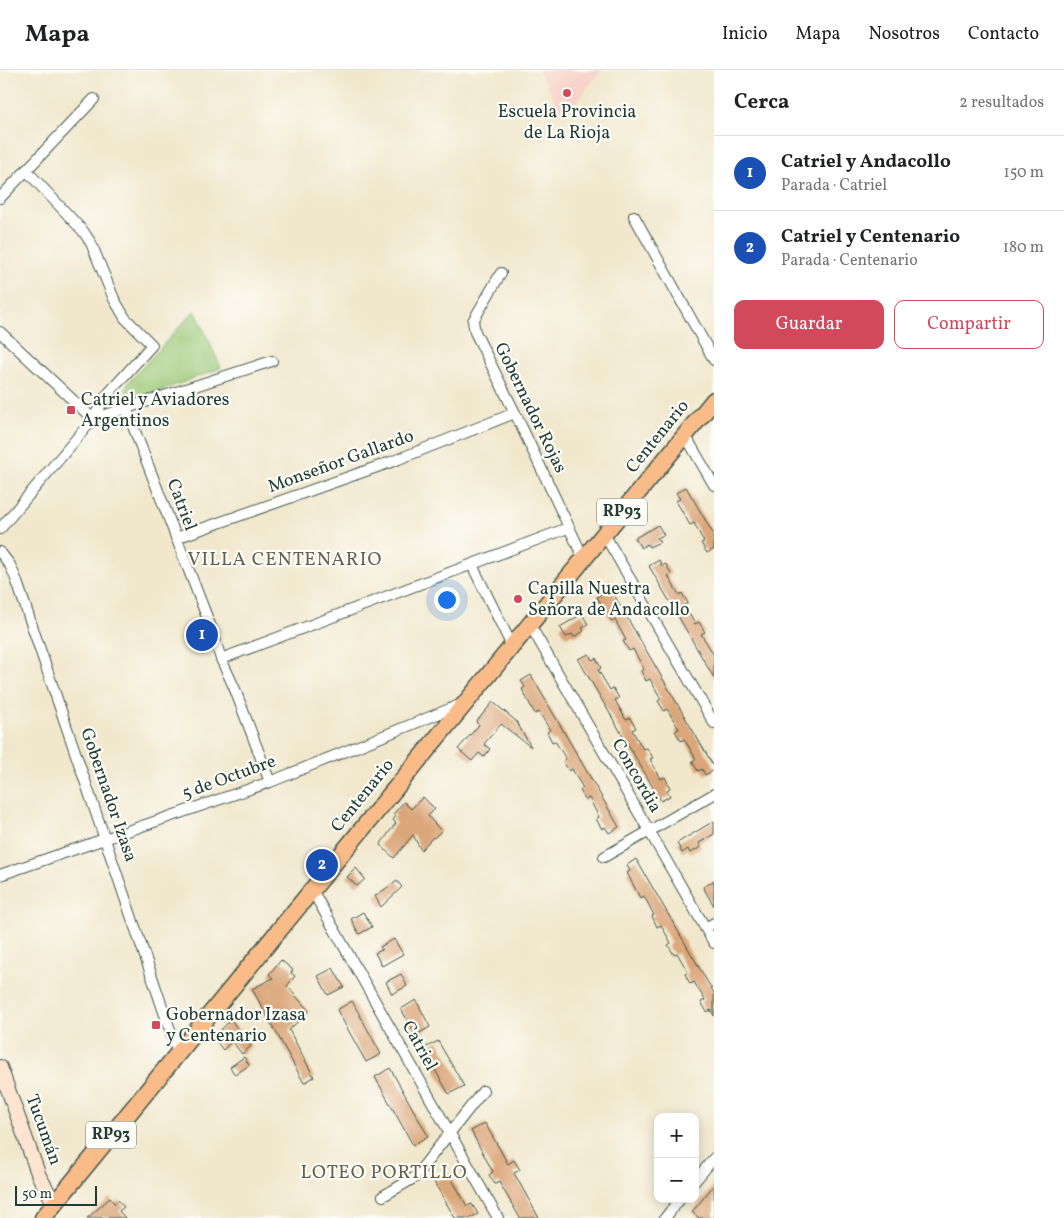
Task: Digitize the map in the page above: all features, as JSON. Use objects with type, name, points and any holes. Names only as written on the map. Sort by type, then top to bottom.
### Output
[{"type":"main road","name":"Centenario","points":[[43,1218],[714,400]]},
{"type":"main road","name":"Tucumán","points":[[0,1067],[39,1176],[55,1204]]},
{"type":"street","points":[[0,198],[94,99]]},
{"type":"street","points":[[0,529],[93,419],[106,396],[152,345],[125,318],[114,299],[91,243],[83,231],[26,170]]},
{"type":"street","points":[[634,216],[714,360]]},
{"type":"street","name":"Gobernador Rojas","points":[[500,273],[473,321],[475,332],[584,559]]},
{"type":"street","points":[[0,332],[93,419]]},
{"type":"street","points":[[93,419],[272,361]]},
{"type":"street","name":"Catriel","points":[[126,408],[270,782]]},
{"type":"street","name":"Monseñor Gallardo","points":[[176,538],[391,462],[515,413]]},
{"type":"street","points":[[685,435],[714,485]]},
{"type":"street","points":[[221,658],[568,528]]},
{"type":"street","points":[[604,534],[714,723]]},
{"type":"street","name":"Gobernador Izasa","points":[[0,552],[10,565],[16,579],[178,1053]]},
{"type":"street","points":[[472,564],[512,646]]},
{"type":"street","name":"Concordia","points":[[530,625],[649,831],[710,925],[714,944]]},
{"type":"street","name":"5 de Octubre","points":[[0,875],[270,782],[466,703]]},
{"type":"street","points":[[604,857],[714,794]]},
{"type":"street","name":"Catriel","points":[[312,890],[498,1218]]},
{"type":"street","points":[[383,1196],[414,1178],[483,1091]]},
{"type":"street","points":[[699,1176],[714,1158]]},
{"type":"street","points":[[665,1218],[677,1203]]},
{"type":"shaded area","name":"Escuela Provincia de La Rioja","points":[[538,70],[602,70],[564,117]]},
{"type":"green space","points":[[195,310],[221,368],[139,399],[129,398],[126,391],[128,383]]},
{"type":"building","points":[[686,487],[714,535],[714,549],[707,553],[701,543],[704,542],[694,523],[690,525],[676,501],[680,499],[676,493]]},
{"type":"building","points":[[658,525],[664,535],[657,538],[660,542],[649,547],[647,544],[641,548],[635,538]]},
{"type":"building","points":[[659,560],[662,566],[666,564],[671,574],[668,576],[679,595],[682,593],[688,603],[684,605],[695,624],[699,622],[705,632],[701,634],[714,655],[714,678],[649,566]]},
{"type":"building","points":[[607,583],[714,767],[714,770],[705,775],[702,769],[698,771],[692,761],[696,759],[684,739],[681,741],[675,731],[679,729],[667,709],[664,711],[658,701],[661,699],[650,679],[646,681],[641,671],[644,669],[633,649],[629,651],[623,641],[626,640],[615,620],[612,622],[597,597],[601,594],[597,588]]},
{"type":"building","points":[[582,614],[588,624],[582,628],[584,631],[574,637],[572,634],[566,637],[560,627]]},
{"type":"building","points":[[589,654],[592,660],[596,658],[601,668],[598,670],[610,690],[613,688],[619,698],[615,700],[626,720],[630,718],[636,728],[632,730],[643,749],[647,748],[653,758],[650,759],[661,779],[665,777],[670,788],[667,790],[670,796],[661,801],[578,659]]},
{"type":"building","points":[[531,675],[619,827],[609,833],[605,827],[602,829],[596,819],[599,817],[589,798],[585,800],[580,790],[583,788],[572,769],[569,771],[563,761],[566,759],[555,741],[552,742],[547,732],[550,730],[539,712],[535,714],[522,689],[525,687],[521,681]]},
{"type":"building","points":[[493,702],[516,721],[531,747],[501,724],[484,744],[490,749],[484,757],[479,753],[472,761],[458,749],[479,725],[476,722]]},
{"type":"building","points":[[423,797],[435,809],[428,816],[441,831],[421,850],[413,835],[394,858],[380,845],[396,823],[393,820],[396,816],[393,814],[404,802],[411,809]]},
{"type":"building","points":[[714,821],[714,834],[699,843],[701,847],[690,853],[688,849],[682,853],[677,843]]},
{"type":"building","points":[[636,859],[714,993],[714,1016],[711,1010],[707,1012],[701,1002],[705,1000],[694,982],[690,984],[685,974],[688,972],[677,953],[674,955],[668,945],[671,943],[661,925],[657,927],[652,916],[654,915],[644,896],[640,898],[627,873],[630,871],[627,865]]},
{"type":"building","points":[[356,868],[365,879],[357,886],[347,877]]},
{"type":"building","points":[[397,881],[402,887],[381,907],[375,896]]},
{"type":"building","points":[[714,881],[714,906],[703,887]]},
{"type":"building","points":[[363,912],[372,927],[359,934],[351,919]]},
{"type":"building","points":[[394,939],[403,954],[382,966],[375,953],[382,950],[380,947]]},
{"type":"building","points":[[281,960],[293,970],[291,973],[295,976],[287,986],[309,1011],[289,1030],[314,1077],[304,1083],[252,989],[273,978],[269,974]]},
{"type":"building","points":[[333,968],[344,987],[328,995],[318,976]]},
{"type":"building","points":[[401,974],[407,986],[392,994],[386,982]]},
{"type":"building","points":[[416,1000],[430,1027],[416,1035],[401,1009]]},
{"type":"building","points":[[352,1001],[381,1054],[366,1062],[337,1010]]},
{"type":"building","points":[[231,1020],[251,1046],[242,1054],[232,1041],[223,1050],[213,1037]]},
{"type":"building","points":[[438,1041],[464,1086],[449,1094],[423,1049]]},
{"type":"building","points":[[244,1057],[249,1065],[235,1075],[230,1067]]},
{"type":"building","points":[[390,1068],[428,1136],[413,1145],[375,1077]]},
{"type":"building","points":[[485,1123],[508,1164],[514,1160],[520,1170],[514,1173],[539,1218],[520,1218],[499,1182],[495,1184],[489,1175],[493,1172],[471,1131]]},
{"type":"building","points":[[449,1174],[467,1206],[472,1204],[478,1214],[470,1218],[455,1218],[434,1182]]},
{"type":"building","points":[[714,1185],[714,1218],[699,1218],[692,1212]]},
{"type":"building","points":[[110,1198],[115,1204],[118,1200],[124,1207],[119,1211],[125,1218],[87,1218]]},
{"type":"place","name":"Escuela Provincia de La Rioja","points":[[567,93]]},
{"type":"place","name":"Catriel y Aviadores Argentinos","points":[[71,410]]},
{"type":"place","name":"Capilla Nuestra Señora de Andacollo","points":[[518,599]]},
{"type":"place","name":"Catriel y Andacollo","points":[[202,635]]},
{"type":"place","name":"Catriel y Centenario","points":[[322,865]]},
{"type":"place","name":"Gobernador Izasa y Centenario","points":[[156,1025]]},
{"type":"district","name":"VILLA CENTENARIO","points":[[285,560]]},
{"type":"district","name":"LOTEO PORTILLO","points":[[384,1173]]}]
